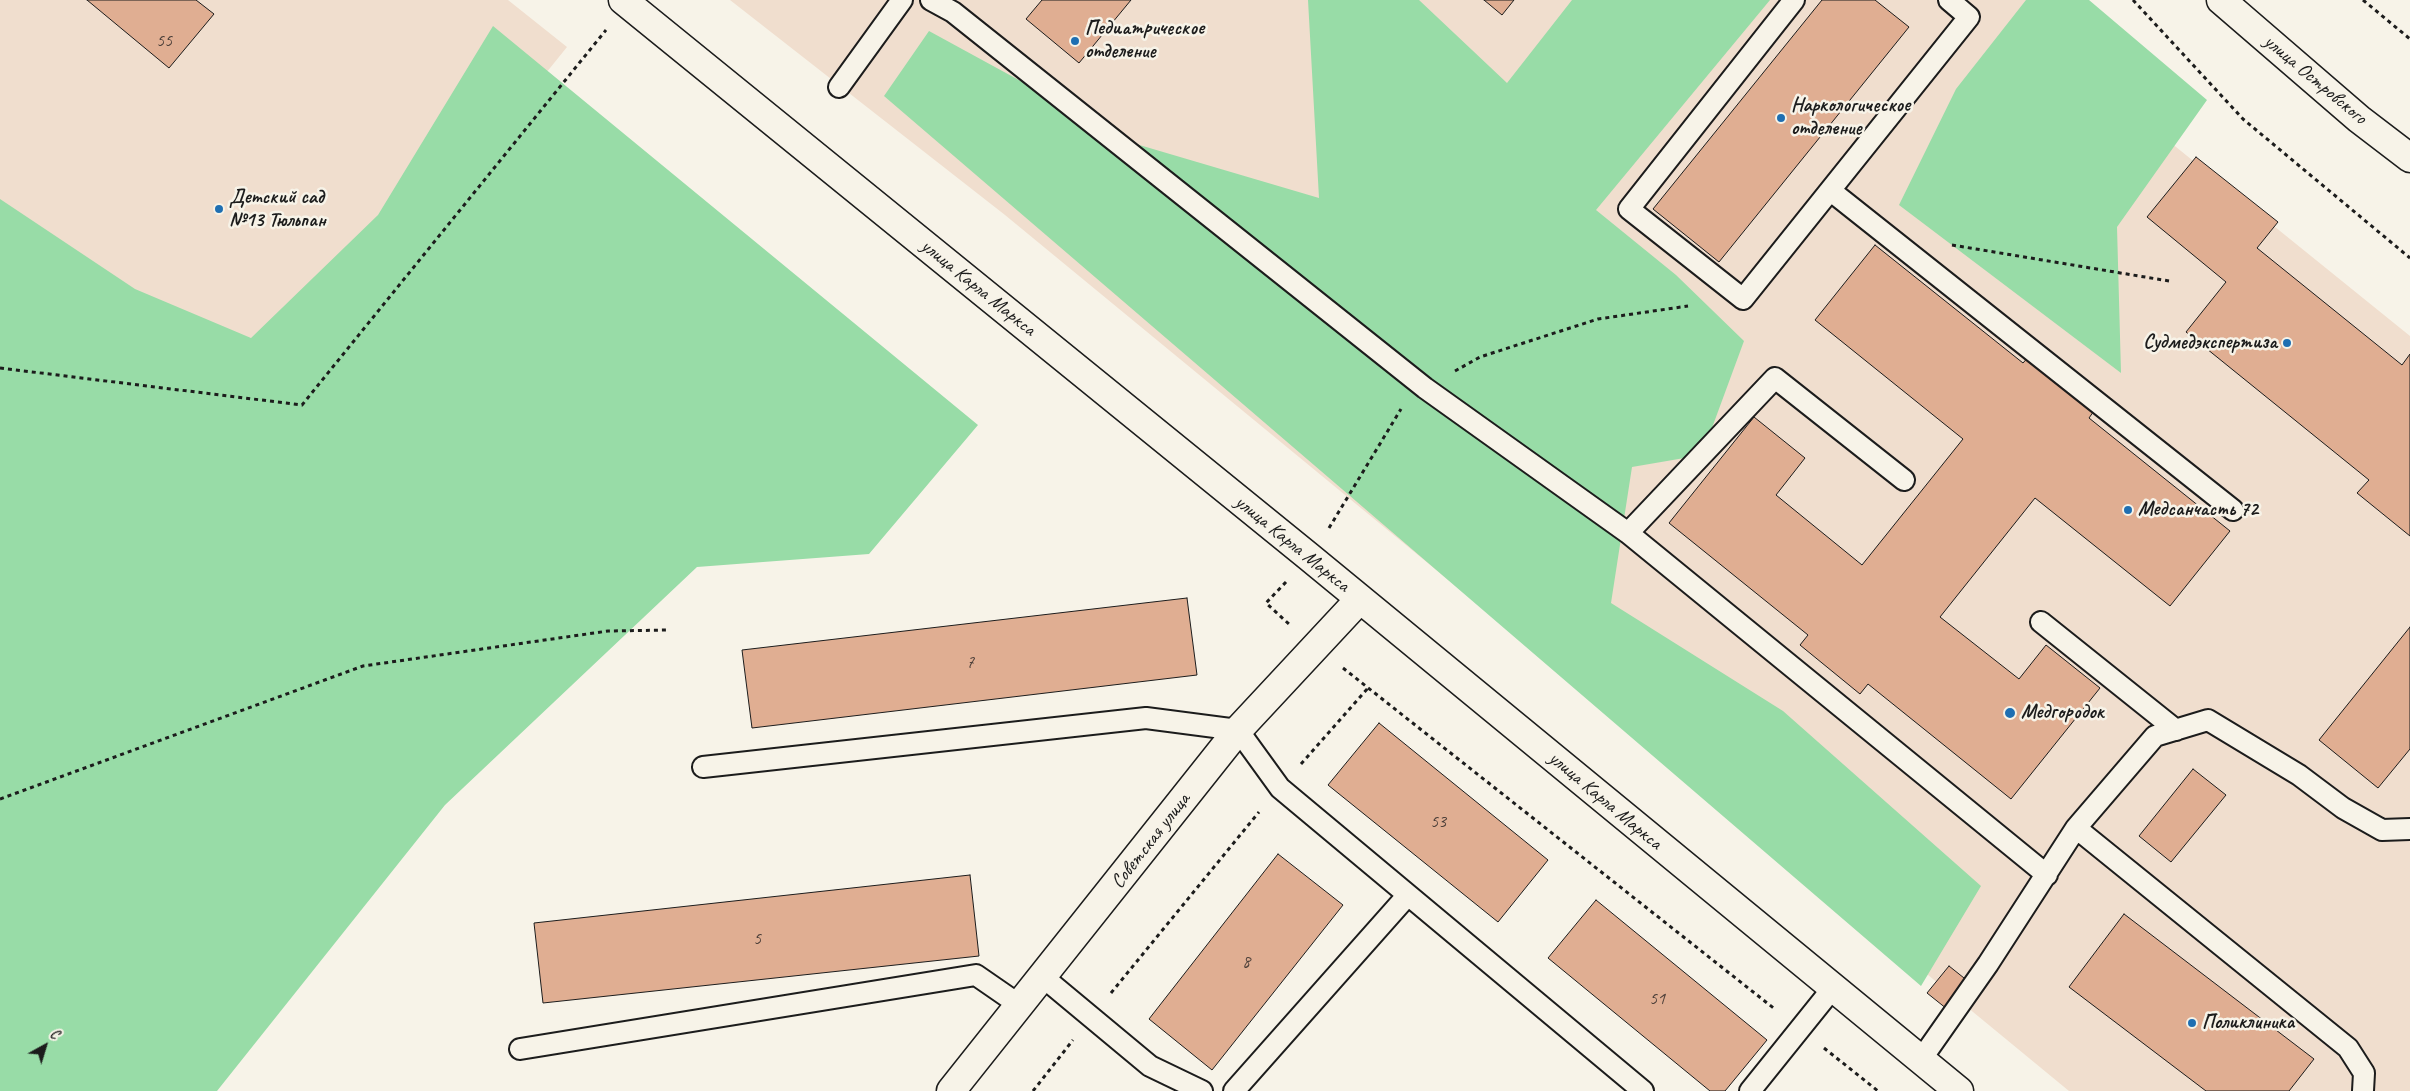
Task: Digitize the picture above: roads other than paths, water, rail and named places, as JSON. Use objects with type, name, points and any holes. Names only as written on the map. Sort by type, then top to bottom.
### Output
[{"type":"street","name":"улица Островского","points":[[2221,0],[2359,119],[2410,158]]},
{"type":"street","name":"улица Карла Маркса","points":[[625,1],[1308,556],[1832,989],[1959,1091]]},
{"type":"street","name":"Советская улица","points":[[951,1091],[1018,1004],[1043,977],[1238,730],[1314,646],[1360,599]]},
{"type":"lane","points":[[839,87],[902,0]]},
{"type":"lane","points":[[931,0],[958,6],[1425,388],[1628,533],[2047,875]]},
{"type":"lane","points":[[1794,0],[1628,209],[1743,299],[1969,17],[1949,0]]},
{"type":"lane","points":[[1831,191],[2233,510]]},
{"type":"lane","points":[[1628,533],[1775,378],[1904,480]]},
{"type":"lane","points":[[2041,622],[2176,730]]},
{"type":"lane","points":[[703,767],[1146,718],[1238,730],[1280,788],[1407,896],[1643,1091]]},
{"type":"lane","points":[[1920,1061],[1988,964],[2076,828],[2155,736],[2208,720],[2299,775],[2343,808],[2382,830],[2410,829]]},
{"type":"lane","points":[[2076,828],[2348,1048],[2364,1073],[2363,1091]]},
{"type":"lane","points":[[1234,1091],[1407,896]]},
{"type":"lane","points":[[520,1050],[976,975],[1018,1004]]},
{"type":"lane","points":[[1043,977],[1150,1066],[1202,1091]]},
{"type":"lane","points":[[1750,1091],[1832,989]]},
{"type":"place","name":"Педиатрическое отделение","points":[[1075,41]]},
{"type":"place","name":"Наркологическое отделение","points":[[1781,118]]},
{"type":"place","name":"Детский сад №13 Тюльпан","points":[[219,209]]},
{"type":"place","name":"Судмедэкспертиза","points":[[2287,343]]},
{"type":"place","name":"Медсанчасть 72","points":[[2128,510]]},
{"type":"place","name":"Медгородок","points":[[2010,713]]},
{"type":"place","name":"Поликлиника","points":[[2192,1023]]}]
